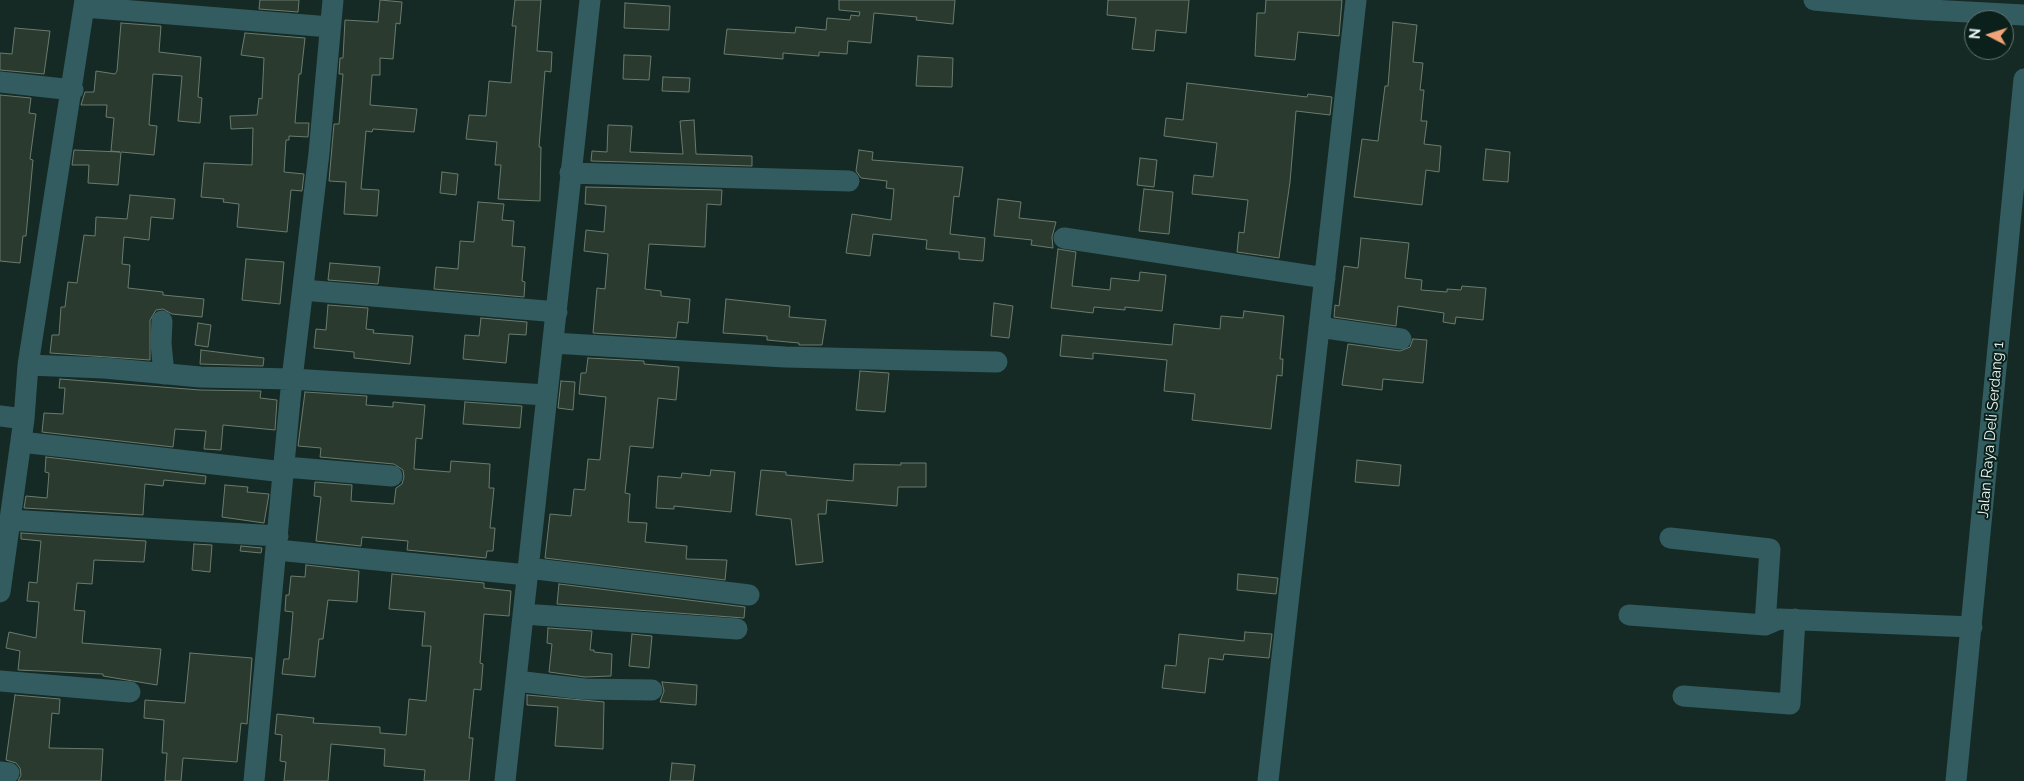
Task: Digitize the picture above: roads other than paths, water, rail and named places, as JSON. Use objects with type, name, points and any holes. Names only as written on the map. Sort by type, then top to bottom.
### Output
[{"type":"street","points":[[254,781],[292,379],[319,153],[333,0]]},
{"type":"street","points":[[505,781],[590,0]]},
{"type":"street","points":[[1268,781],[1356,0]]},
{"type":"street","points":[[1814,0],[1912,9],[2024,15]]},
{"type":"street","points":[[0,592],[6,523],[24,419],[28,364],[73,90],[85,3],[330,27]]},
{"type":"street","name":"Jalan Raya Deli Serdang 1","points":[[1956,781],[2024,79]]},
{"type":"street","points":[[0,82],[73,90]]},
{"type":"street","points":[[570,173],[849,181]]},
{"type":"street","points":[[1064,238],[1325,278]]},
{"type":"street","points":[[303,290],[557,312]]},
{"type":"street","points":[[162,321],[161,343],[164,374]]},
{"type":"street","points":[[1320,326],[1401,339]]},
{"type":"street","points":[[553,343],[785,357],[997,362]]},
{"type":"street","points":[[28,364],[200,377],[292,379],[546,396]]},
{"type":"street","points":[[0,416],[24,419]]},
{"type":"street","points":[[21,442],[284,469],[392,476]]},
{"type":"street","points":[[6,523],[277,543],[749,595]]},
{"type":"street","points":[[1670,538],[1770,549],[1765,625]]},
{"type":"street","points":[[523,614],[737,629]]},
{"type":"street","points":[[1628,616],[1765,625],[1779,619],[1795,619],[1972,627]]},
{"type":"street","points":[[1683,696],[1790,704],[1795,619]]},
{"type":"street","points":[[0,681],[130,692]]},
{"type":"street","points":[[516,681],[584,689],[633,688],[652,690]]}]
